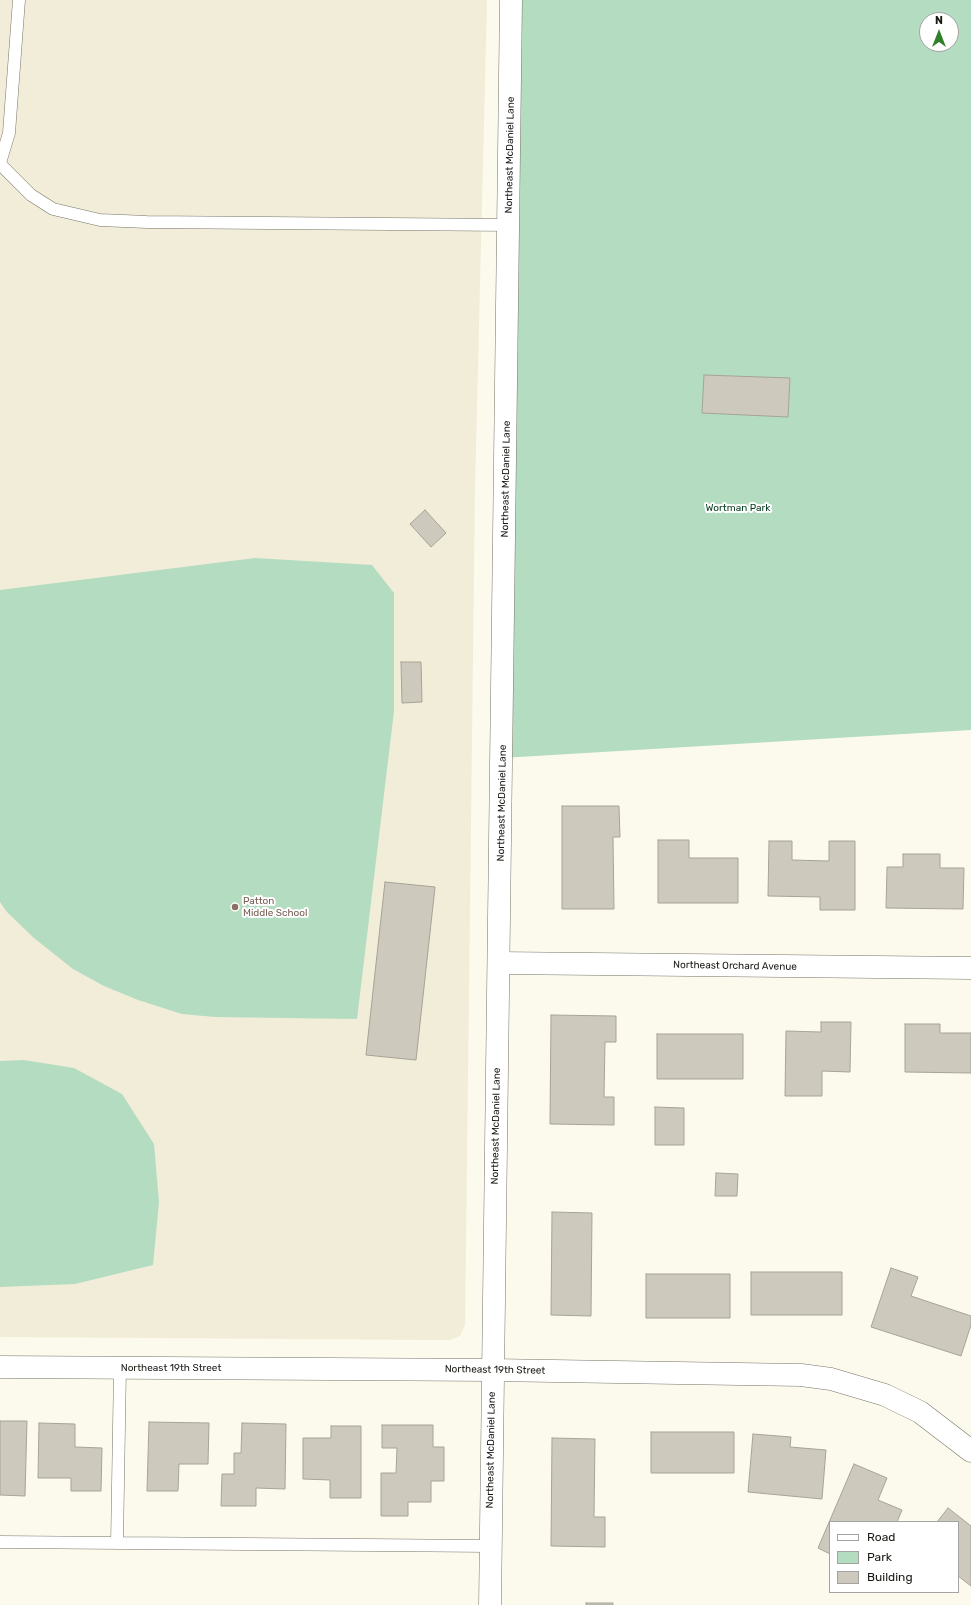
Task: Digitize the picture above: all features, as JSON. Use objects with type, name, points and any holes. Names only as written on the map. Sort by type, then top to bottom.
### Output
[{"type":"street","name":"Northeast McDaniel Lane","points":[[490,1605],[511,0]]},
{"type":"street","name":"Northeast Orchard Avenue","points":[[499,963],[971,968]]},
{"type":"street","name":"Northeast 19th Street","points":[[0,1367],[492,1370],[801,1375],[831,1379],[885,1395],[920,1412],[971,1452]]},
{"type":"lane","points":[[19,0],[10,133],[0,163],[31,195],[53,209],[100,220],[147,222],[509,225]]},
{"type":"lane","points":[[118,1543],[120,1368]]},
{"type":"lane","points":[[0,1542],[490,1546]]},
{"type":"shaded area","name":"Patton Middle School","points":[[0,0],[487,0],[475,489],[465,1325],[460,1336],[450,1340],[0,1337]]},
{"type":"green space","name":"Wortman Park","points":[[511,0],[971,0],[971,730],[502,758]]},
{"type":"green space","points":[[255,558],[372,565],[394,593],[394,711],[357,1019],[215,1017],[182,1014],[138,1000],[104,986],[73,969],[34,938],[7,912],[0,902],[0,590]]},
{"type":"green space","points":[[24,1060],[74,1068],[122,1094],[154,1144],[159,1202],[153,1265],[75,1284],[0,1287],[0,1061]]},
{"type":"building","points":[[704,375],[790,378],[788,417],[702,413]]},
{"type":"building","points":[[425,510],[446,533],[431,547],[410,524]]},
{"type":"building","points":[[401,662],[421,662],[422,702],[402,703]]},
{"type":"building","points":[[562,806],[619,806],[620,837],[613,837],[614,909],[562,909]]},
{"type":"building","points":[[658,840],[689,840],[689,858],[738,858],[738,903],[658,903]]},
{"type":"building","points":[[769,841],[792,841],[792,860],[829,861],[829,841],[855,841],[855,910],[820,910],[820,897],[768,896]]},
{"type":"building","points":[[903,854],[940,854],[940,868],[964,868],[963,909],[886,908],[887,867],[903,867]]},
{"type":"building","points":[[385,882],[435,887],[416,1060],[366,1055]]},
{"type":"building","points":[[551,1015],[616,1016],[616,1042],[605,1042],[604,1097],[614,1097],[614,1125],[550,1124]]},
{"type":"building","points":[[821,1022],[851,1022],[850,1072],[822,1071],[822,1096],[785,1096],[786,1031],[821,1032]]},
{"type":"building","points":[[905,1024],[940,1024],[940,1033],[971,1033],[971,1073],[905,1072]]},
{"type":"building","points":[[657,1034],[743,1034],[743,1079],[657,1079]]},
{"type":"building","points":[[655,1107],[684,1108],[684,1145],[655,1145]]},
{"type":"building","points":[[716,1173],[738,1174],[737,1196],[715,1196]]},
{"type":"building","points":[[552,1212],[592,1213],[591,1316],[551,1315]]},
{"type":"building","points":[[891,1268],[918,1277],[911,1296],[971,1316],[971,1325],[961,1356],[871,1327]]},
{"type":"building","points":[[751,1272],[842,1272],[842,1315],[751,1315]]},
{"type":"building","points":[[646,1274],[730,1274],[730,1318],[646,1318]]},
{"type":"building","points":[[0,1421],[27,1421],[25,1496],[0,1495]]},
{"type":"building","points":[[149,1422],[209,1423],[208,1464],[179,1464],[178,1491],[147,1491]]},
{"type":"building","points":[[39,1423],[75,1424],[75,1447],[102,1448],[101,1491],[71,1491],[71,1478],[38,1478]]},
{"type":"building","points":[[242,1423],[286,1424],[285,1489],[256,1488],[256,1506],[221,1506],[222,1474],[234,1474],[234,1453],[241,1453]]},
{"type":"building","points":[[382,1425],[433,1425],[433,1447],[444,1447],[444,1481],[431,1481],[431,1502],[408,1502],[408,1516],[381,1516],[381,1473],[396,1473],[397,1448],[382,1448]]},
{"type":"building","points":[[331,1426],[361,1426],[361,1498],[330,1498],[330,1480],[303,1479],[303,1438],[331,1438]]},
{"type":"building","points":[[651,1432],[734,1432],[734,1473],[651,1473]]},
{"type":"building","points":[[753,1434],[791,1437],[790,1447],[826,1450],[822,1499],[748,1492]]},
{"type":"building","points":[[552,1438],[595,1439],[594,1517],[605,1517],[605,1547],[551,1546]]},
{"type":"building","points":[[854,1464],[887,1478],[878,1500],[902,1510],[897,1521],[830,1521]]},
{"type":"building","points":[[948,1508],[971,1526],[971,1586],[959,1577],[959,1521],[938,1521]]},
{"type":"building","points":[[829,1522],[829,1554],[818,1548]]},
{"type":"building","points":[[586,1603],[613,1603],[613,1605],[586,1605]]},
{"type":"place","name":"Patton Middle School","points":[[235,907]]}]
